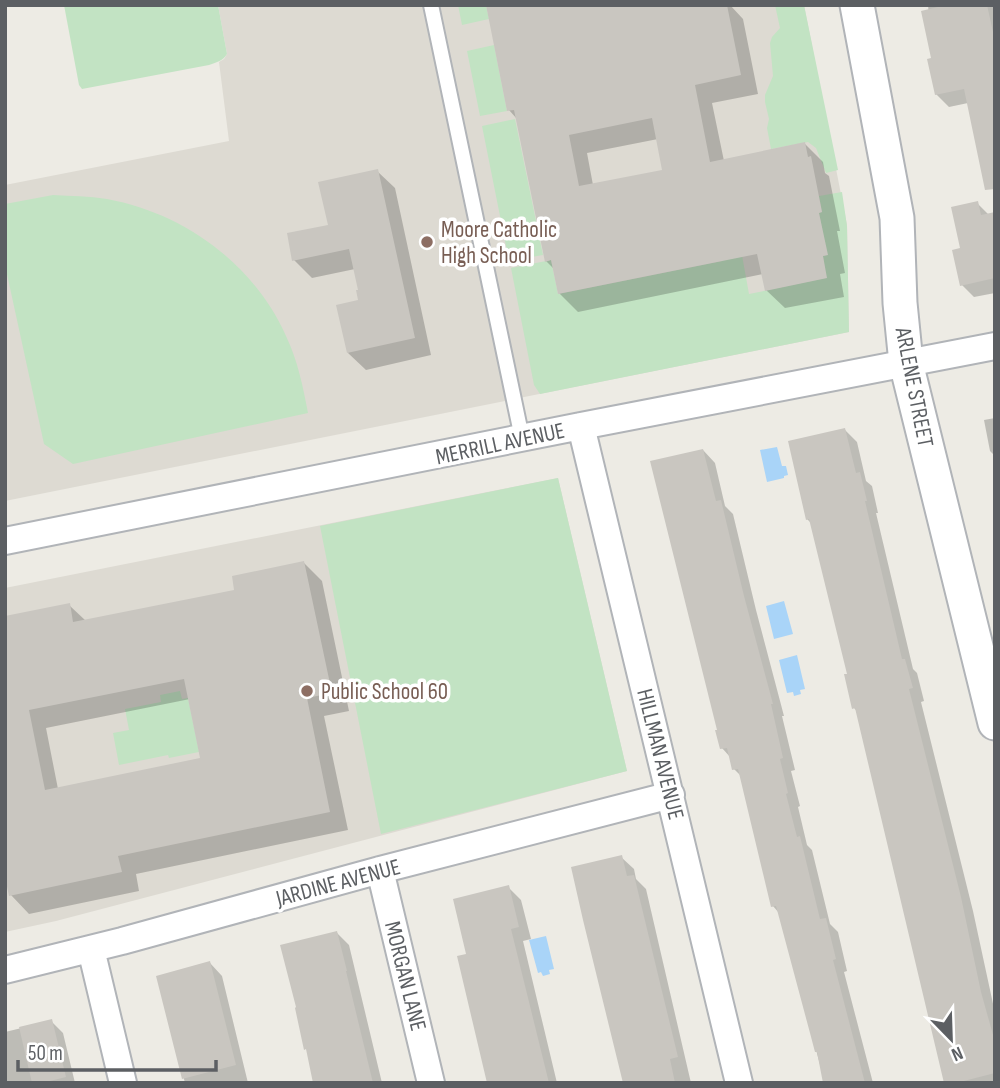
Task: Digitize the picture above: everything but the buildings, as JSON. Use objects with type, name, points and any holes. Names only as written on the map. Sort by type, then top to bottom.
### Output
[{"type":"street","name":"ARLENE STREET","points":[[857,5],[897,218],[900,303],[906,363],[990,683],[995,723]]},
{"type":"street","name":"MERRILL AVENUE","points":[[5,541],[995,346]]},
{"type":"street","name":"HILLMAN AVENUE","points":[[581,426],[739,1083]]},
{"type":"street","name":"JARDINE AVENUE","points":[[5,970],[671,795]]},
{"type":"street","name":"MORGAN LANE","points":[[380,870],[431,1083]]},
{"type":"street","points":[[91,949],[123,1083]]},
{"type":"lane","points":[[430,5],[522,439]]},
{"type":"shaded area","name":"Moore Catholic High School","points":[[218,5],[804,5],[847,225],[849,332],[5,501],[5,185],[229,141],[219,62],[227,54]]},
{"type":"shaded area","name":"Public School 60","points":[[558,478],[627,771],[56,921],[5,932],[5,588]]},
{"type":"green space","points":[[64,5],[218,5],[227,54],[222,60],[209,65],[82,89]]},
{"type":"green space","points":[[458,5],[486,5],[489,19],[462,25]]},
{"type":"green space","points":[[775,5],[804,5],[838,170],[826,173],[816,148],[808,142],[771,149],[765,95],[773,76],[770,43],[780,28]]},
{"type":"green space","points":[[494,45],[507,111],[480,116],[467,51]]},
{"type":"green space","points":[[515,119],[543,255],[509,261],[482,126]]},
{"type":"green space","points":[[842,192],[847,226],[849,332],[540,394],[534,385],[511,268],[551,260],[558,294],[722,261],[736,222],[749,294],[826,278],[823,256],[827,255],[819,213],[822,212],[819,196]]},
{"type":"green space","points":[[53,195],[107,199],[163,216],[213,246],[236,265],[272,310],[286,336],[297,364],[308,413],[73,464],[44,444],[5,265],[5,204]]},
{"type":"green space","points":[[558,478],[627,771],[381,834],[320,526]]},
{"type":"green space","points":[[180,691],[182,699],[188,698],[199,752],[119,765],[113,733],[129,730],[125,709],[161,702],[160,695]]},
{"type":"water","points":[[777,447],[782,466],[786,466],[788,475],[767,482],[760,450]]},
{"type":"water","points":[[784,601],[793,634],[774,639],[766,606]]},
{"type":"water","points":[[797,655],[805,689],[794,696],[793,692],[787,693],[779,660]]},
{"type":"water","points":[[546,936],[554,969],[543,976],[541,972],[538,973],[529,940]]},
{"type":"place","name":"Moore Catholic High School","points":[[427,242]]},
{"type":"place","name":"Public School 60","points":[[307,691]]}]
